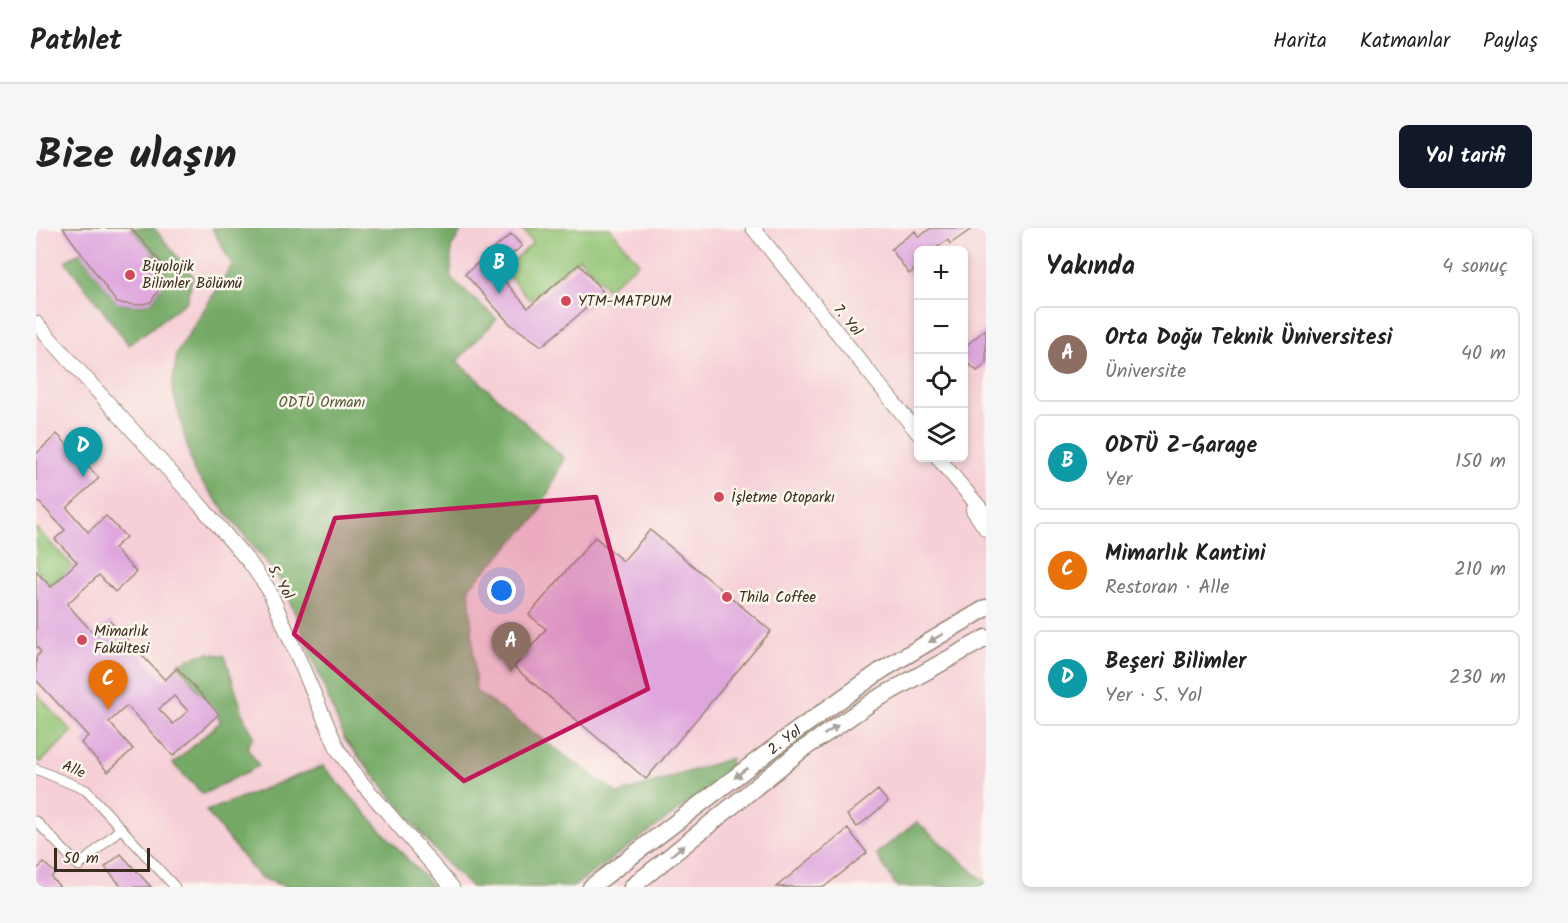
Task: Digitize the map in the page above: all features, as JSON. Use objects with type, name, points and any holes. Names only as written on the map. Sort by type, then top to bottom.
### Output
[{"type":"street","name":"7. Yol","points":[[753,228],[914,428]]},
{"type":"street","name":"5. Yol","points":[[36,323],[250,563],[269,591],[338,750],[361,782],[452,887]]},
{"type":"street","points":[[942,462],[986,515]]},
{"type":"street","points":[[942,462],[986,529]]},
{"type":"street","name":"2. Yol","points":[[591,887],[810,721],[882,670],[986,608]]},
{"type":"street","name":"2. Yol","points":[[632,887],[806,747],[874,700],[986,638]]},
{"type":"street","name":"Alle","points":[[36,769],[86,790],[175,887]]},
{"type":"street","points":[[36,820],[80,867],[121,828]]},
{"type":"highlighted area","points":[[596,497],[648,689],[464,781],[294,634],[335,518]]},
{"type":"shaded area","points":[[36,228],[986,228],[986,887],[36,887]]},
{"type":"green space","points":[[131,228],[154,228],[193,276],[187,301],[129,345],[65,261],[81,252],[117,303],[137,305],[151,302],[163,283],[164,266]]},
{"type":"green space","name":"ODTÜ Ormanı","points":[[212,228],[463,228],[451,248],[451,278],[497,319],[457,361],[564,458],[537,517],[469,587],[476,691],[618,794],[731,758],[727,775],[573,887],[471,887],[444,861],[345,740],[283,584],[194,472],[172,388],[177,353],[232,265]]},
{"type":"green space","points":[[521,228],[610,228],[639,263],[607,289],[579,258],[530,300],[503,270],[533,243]]},
{"type":"green space","points":[[36,528],[73,566],[51,587],[36,571]]},
{"type":"green space","points":[[209,653],[225,656],[245,720],[254,736],[247,747],[259,766],[203,794],[173,764],[221,721],[178,664]]},
{"type":"green space","points":[[36,693],[72,732],[41,762],[36,760]]},
{"type":"green space","points":[[323,766],[433,887],[287,887],[259,877],[206,811]]},
{"type":"green space","points":[[917,822],[986,883],[986,887],[897,887],[876,854]]},
{"type":"building","name":"Biyolojik Bilimler Bölümü","points":[[63,228],[131,228],[164,266],[163,283],[151,302],[137,305],[117,303]]},
{"type":"building","points":[[931,228],[973,228],[950,244],[948,240],[939,246],[914,246],[914,270],[909,274],[891,249],[915,231],[919,237]]},
{"type":"building","points":[[511,234],[522,246],[494,269],[528,308],[579,264],[604,293],[542,346],[510,324],[465,274]]},
{"type":"building","points":[[986,329],[986,364],[977,371],[968,363],[968,344]]},
{"type":"building","name":"Mimarlık Fakültesi","points":[[57,434],[99,478],[67,508],[88,532],[106,516],[126,537],[114,548],[136,572],[115,592],[99,575],[67,604],[95,635],[110,621],[165,680],[177,668],[219,714],[173,756],[127,706],[109,722],[133,749],[108,772],[81,743],[88,736],[36,680],[36,657],[41,652],[36,646],[36,571],[51,587],[77,562],[55,539],[65,530],[36,499],[36,454]],"holes":[[[174,696],[188,711],[173,724],[159,709]]]},
{"type":"building","points":[[650,530],[771,631],[646,779],[514,667],[546,629],[529,615],[595,537],[623,561]]},
{"type":"building","points":[[878,790],[888,802],[857,827],[847,815]]},
{"type":"building","points":[[848,829],[867,853],[824,887],[776,887]]},
{"type":"building","points":[[121,854],[151,887],[122,887],[105,867]]},
{"type":"building","points":[[44,863],[55,873],[51,877],[60,887],[36,887],[36,870]]},
{"type":"place","name":"Biyolojik Bilimler Bölümü","points":[[130,275]]},
{"type":"place","name":"ODTÜ Z-Garage","points":[[499,294]]},
{"type":"place","name":"YTM-MATPUM","points":[[566,301]]},
{"type":"place","name":"Beşeri Bilimler","points":[[83,477]]},
{"type":"place","name":"İşletme Otoparkı","points":[[719,497]]},
{"type":"place","name":"Thila Coffee","points":[[727,597]]},
{"type":"place","name":"Mimarlık Fakültesi","points":[[82,640]]},
{"type":"place","name":"Orta Doğu Teknik Üniversitesi","points":[[511,672]]},
{"type":"place","name":"Mimarlık Kantini","points":[[108,710]]}]
